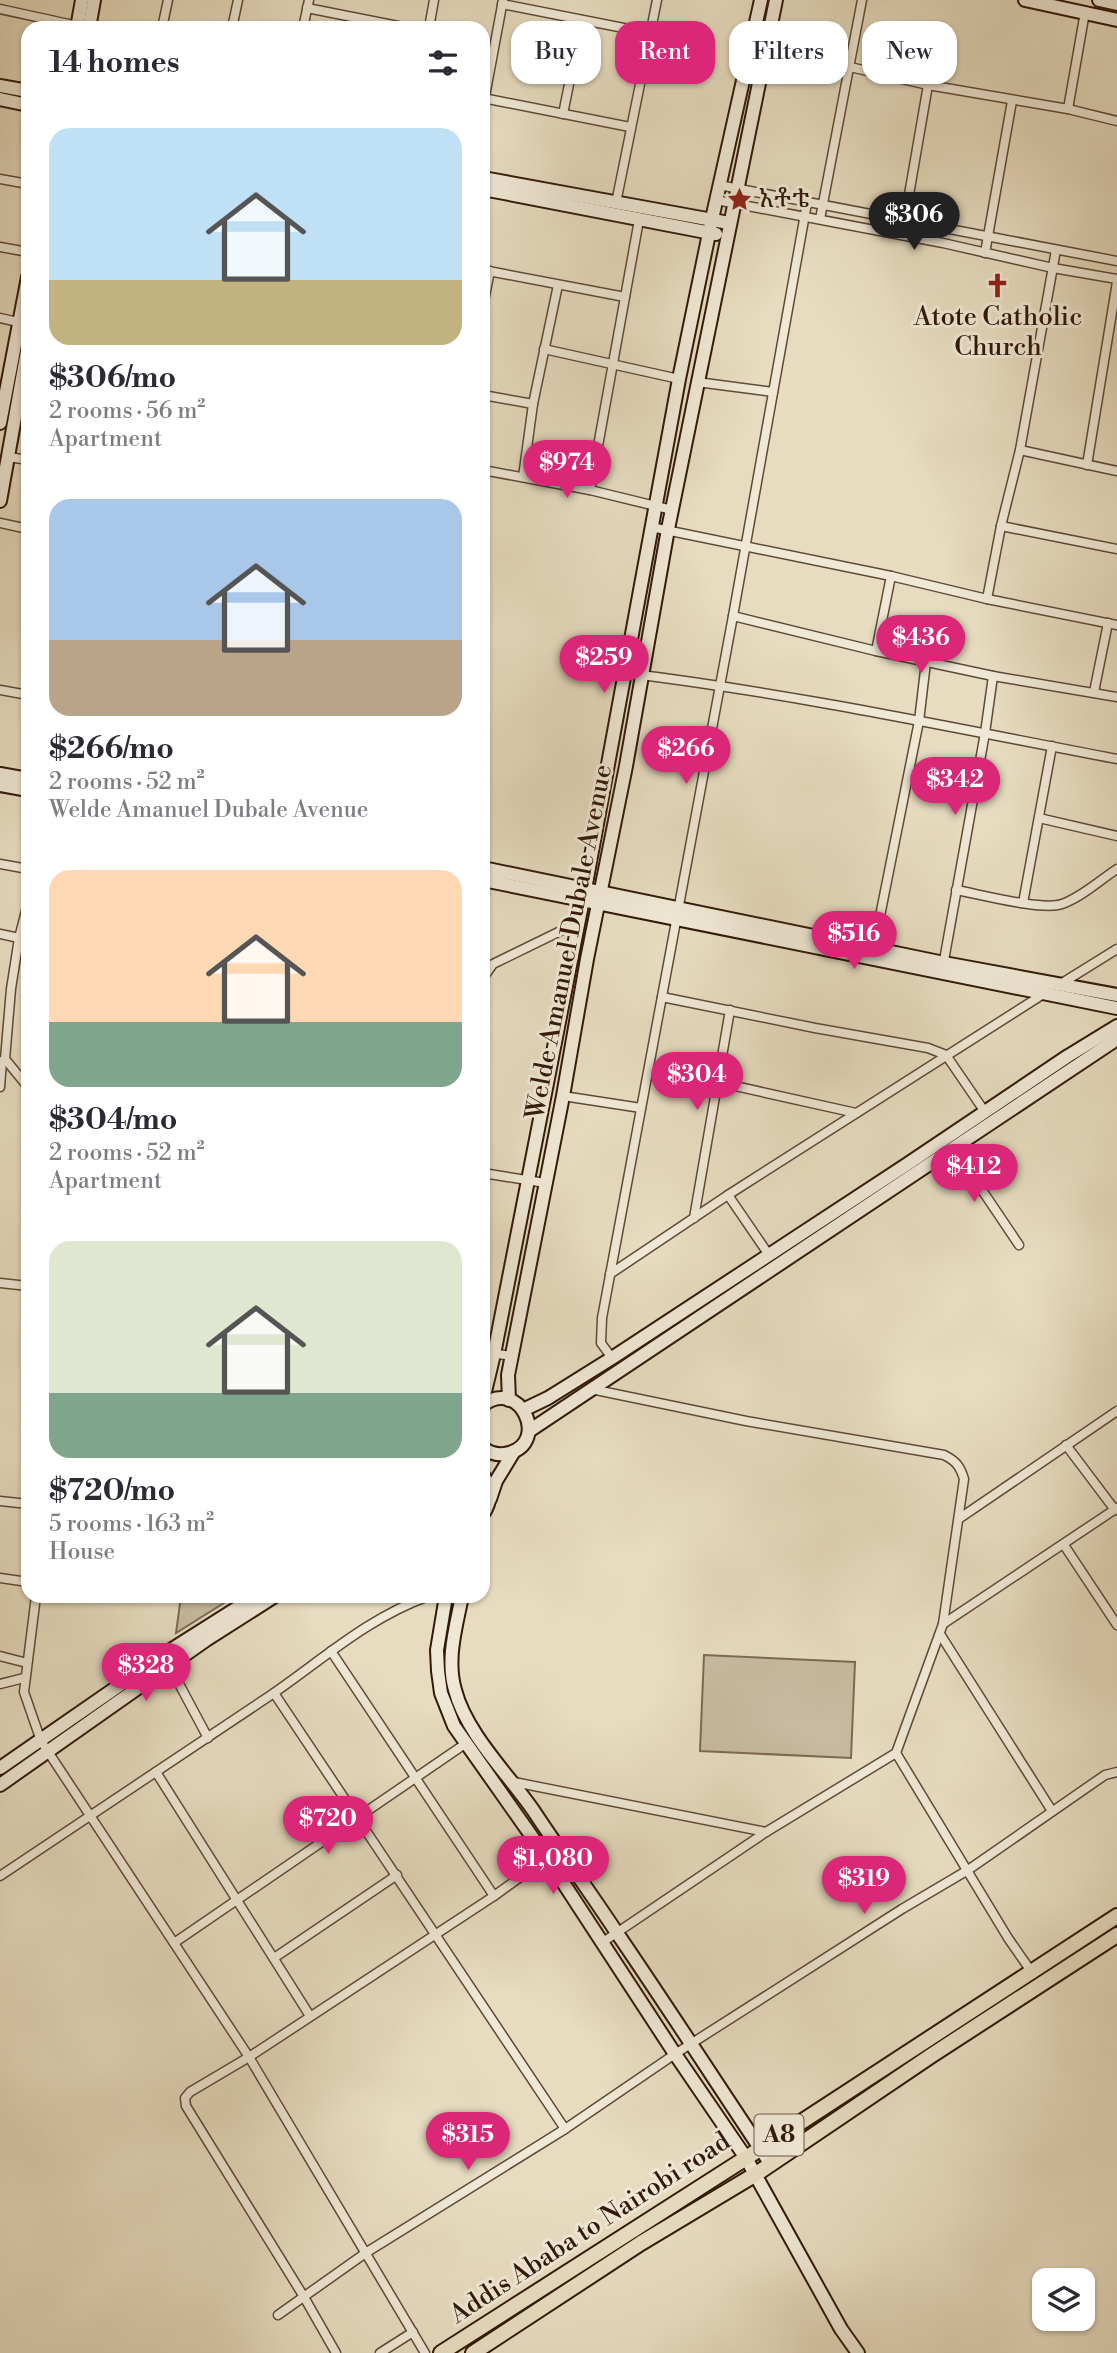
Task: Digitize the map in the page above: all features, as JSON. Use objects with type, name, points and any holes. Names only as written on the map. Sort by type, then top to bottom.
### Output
[{"type":"highway","name":"Addis Ababa to Nairobi road","points":[[441,2353],[1117,1916]]},
{"type":"highway","name":"Addis Ababa to Nairobi road","points":[[473,2353],[641,2244],[756,2174],[1117,1935]]},
{"type":"main road","points":[[81,21],[82,0]]},
{"type":"main road","points":[[84,21],[94,0]]},
{"type":"main road","points":[[490,1349],[528,1180],[579,922],[679,379],[761,0]]},
{"type":"main road","name":"Welde Amanuel Dubale Avenue","points":[[509,1400],[508,1380],[512,1356],[626,766],[671,510],[776,0]]},
{"type":"main road","points":[[1025,0],[1117,20]]},
{"type":"main road","points":[[1099,0],[1117,4]]},
{"type":"main road","points":[[0,86],[21,90]]},
{"type":"main road","points":[[0,99],[21,104]]},
{"type":"main road","points":[[490,179],[616,203],[728,230]]},
{"type":"main road","points":[[490,191],[639,220],[710,226]]},
{"type":"main road","points":[[0,423],[3,390],[21,308]]},
{"type":"main road","points":[[0,502],[21,399]]},
{"type":"main road","points":[[0,774],[21,778]]},
{"type":"main road","points":[[0,785],[21,789]]},
{"type":"main road","points":[[490,870],[584,894],[943,967],[1117,1009]]},
{"type":"main road","points":[[490,881],[584,894]]},
{"type":"main road","points":[[943,967],[1117,995]]},
{"type":"main road","points":[[559,1021],[575,1026]]},
{"type":"main road","points":[[523,1410],[548,1398],[612,1358],[1117,1026]]},
{"type":"main road","points":[[490,1497],[496,1481],[513,1453],[522,1446],[529,1431],[1117,1039]]},
{"type":"main road","points":[[490,1402],[498,1398],[509,1400],[523,1410],[529,1431]]},
{"type":"main road","points":[[490,1453],[513,1453]]},
{"type":"main road","points":[[0,1786],[44,1747],[169,1651],[245,1603]]},
{"type":"main road","points":[[0,1768],[44,1747],[264,1603]]},
{"type":"main road","points":[[445,1603],[437,1650],[438,1671],[448,1715],[462,1739],[547,1858],[746,2158],[841,2329],[858,2353]]},
{"type":"main road","points":[[460,1603],[453,1638],[452,1673],[455,1692],[470,1724],[514,1782],[771,2163]]},
{"type":"main road","points":[[462,1739],[470,1724]]},
{"type":"street","points":[[163,21],[167,0]]},
{"type":"street","points":[[234,21],[238,0]]},
{"type":"street","points":[[430,21],[434,0]]},
{"type":"street","points":[[652,21],[657,0]]},
{"type":"street","points":[[820,219],[862,0]]},
{"type":"street","points":[[490,70],[503,2],[615,26]]},
{"type":"street","points":[[308,4],[379,21]]},
{"type":"street","points":[[0,9],[54,21]]},
{"type":"street","points":[[1068,109],[1085,12]]},
{"type":"street","points":[[563,114],[582,20]]},
{"type":"street","points":[[850,67],[928,85],[1068,109],[1117,121]]},
{"type":"street","points":[[616,203],[639,84]]},
{"type":"street","points":[[902,235],[928,85]]},
{"type":"street","points":[[985,253],[1012,101]]},
{"type":"street","points":[[490,102],[630,127]]},
{"type":"street","points":[[0,179],[21,183]]},
{"type":"street","points":[[719,185],[1117,261]]},
{"type":"street","points":[[716,200],[902,235],[1117,281],[1112,349],[1087,466]]},
{"type":"street","points":[[612,1358],[601,1343],[610,1275],[807,203]]},
{"type":"street","points":[[590,490],[639,220]]},
{"type":"street","points":[[0,247],[21,252]]},
{"type":"street","points":[[987,599],[1001,526],[1020,450],[1056,250]]},
{"type":"street","points":[[490,271],[625,297]]},
{"type":"street","points":[[523,477],[533,404],[558,285]]},
{"type":"street","points":[[0,318],[18,322]]},
{"type":"street","points":[[544,349],[679,379]]},
{"type":"street","points":[[697,382],[773,392]]},
{"type":"street","points":[[490,395],[533,404]]},
{"type":"street","points":[[1020,450],[1117,471]]},
{"type":"street","points":[[9,457],[21,459]]},
{"type":"street","points":[[490,471],[590,490],[671,510]]},
{"type":"street","points":[[0,523],[21,527]]},
{"type":"street","points":[[1001,526],[1117,549]]},
{"type":"street","points":[[651,527],[1113,624],[1094,692]]},
{"type":"street","points":[[876,651],[891,576]]},
{"type":"street","points":[[733,617],[993,676],[1117,697]]},
{"type":"street","points":[[873,952],[919,721],[926,662]]},
{"type":"street","points":[[625,673],[719,686],[1117,759]]},
{"type":"street","points":[[943,967],[993,676]]},
{"type":"street","points":[[0,690],[21,694]]},
{"type":"street","points":[[1023,903],[1052,746]]},
{"type":"street","points":[[1039,818],[1117,836]]},
{"type":"street","points":[[0,864],[21,868]]},
{"type":"street","points":[[956,890],[1023,903],[1064,903],[1117,869]]},
{"type":"street","points":[[490,968],[493,964],[579,922]]},
{"type":"street","points":[[0,1087],[11,989],[21,930]]},
{"type":"street","points":[[0,934],[19,938]]},
{"type":"street","points":[[610,1275],[728,1195],[1117,949]]},
{"type":"street","points":[[662,997],[914,1045],[946,1055],[985,1112]]},
{"type":"street","points":[[694,1217],[730,1010]]},
{"type":"street","points":[[2,1061],[21,1080]]},
{"type":"street","points":[[717,1082],[856,1113]]},
{"type":"street","points":[[563,1096],[641,1108]]},
{"type":"street","points":[[953,1147],[1019,1245]]},
{"type":"street","points":[[490,1174],[545,1183]]},
{"type":"street","points":[[728,1195],[769,1255]]},
{"type":"street","points":[[0,1283],[21,1285]]},
{"type":"street","points":[[490,1353],[512,1356]]},
{"type":"street","points":[[592,1389],[746,1421],[944,1455],[954,1460],[961,1468],[964,1479],[943,1624],[896,1753],[766,1832],[603,1942]]},
{"type":"street","points":[[960,1518],[1117,1411]]},
{"type":"street","points":[[943,1624],[1116,1509],[1066,1445]]},
{"type":"street","points":[[0,1501],[21,1503]]},
{"type":"street","points":[[1064,1545],[1117,1625]]},
{"type":"street","points":[[0,1578],[21,1581]]},
{"type":"street","points":[[35,1603],[24,1692],[44,1747],[249,2057],[425,2353]]},
{"type":"street","points":[[0,1876],[208,1738],[331,1651],[399,1608],[412,1603]]},
{"type":"street","points":[[940,1634],[1052,1811]]},
{"type":"street","points":[[169,1651],[169,1666],[208,1738]]},
{"type":"street","points":[[331,1651],[494,1896]]},
{"type":"street","points":[[0,1656],[27,1664]]},
{"type":"street","points":[[0,1684],[24,1678]]},
{"type":"street","points":[[274,1693],[565,2129]]},
{"type":"street","points":[[174,1942],[359,1818],[462,1739]]},
{"type":"street","points":[[896,1753],[1008,1938],[1040,1985]]},
{"type":"street","points":[[156,1772],[310,2016]]},
{"type":"street","points":[[278,2315],[367,2252],[565,2129],[675,2054],[902,1909],[968,1870],[1105,1775],[1117,1772]]},
{"type":"street","points":[[514,1782],[766,1832]]},
{"type":"street","points":[[337,2353],[186,2106],[185,2098],[190,2092],[249,2057],[494,1896],[559,1849]]},
{"type":"street","points":[[274,1958],[397,1875]]},
{"type":"street","points":[[380,2353],[413,2332]]},
{"type":"shaded area","points":[[180,1603],[224,1603],[176,1633]]},
{"type":"shaded area","points":[[704,1655],[855,1662],[851,1758],[700,1751]]},
{"type":"place","name":"አቶቴ","points":[[739,199]]},
{"type":"place","name":"Atote Catholic Church","points":[[998,285]]}]
